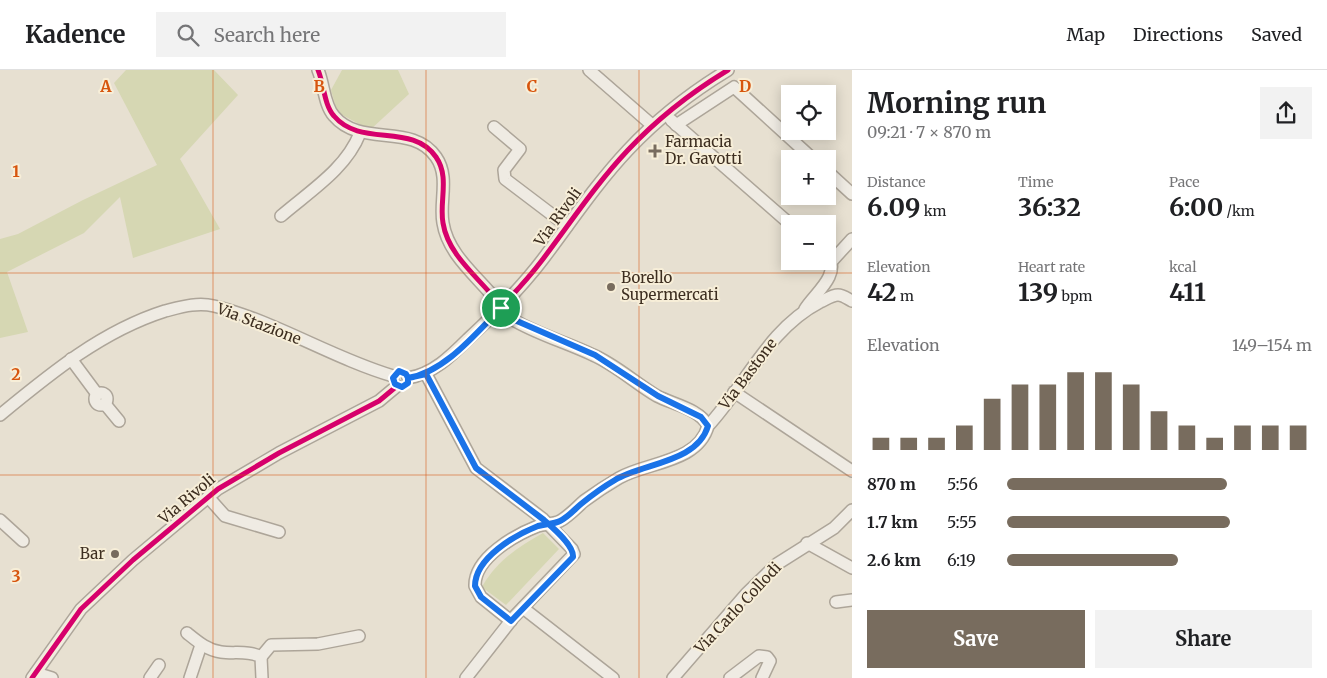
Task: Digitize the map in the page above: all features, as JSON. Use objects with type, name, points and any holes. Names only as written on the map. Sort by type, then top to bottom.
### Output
[{"type":"street","points":[[318,70],[334,116],[349,128],[376,136],[412,139],[433,153],[442,173],[442,216],[446,235],[468,269],[510,318],[595,355],[658,396],[701,417],[708,426]]},
{"type":"street","points":[[589,70],[652,125]]},
{"type":"street","name":"Via Rivoli","points":[[408,378],[426,374],[454,353],[501,308],[542,260],[596,186],[652,125],[696,90],[728,70]]},
{"type":"street","points":[[676,125],[734,87],[803,150]]},
{"type":"street","points":[[664,114],[781,216]]},
{"type":"street","points":[[494,127],[520,149],[504,170],[505,179],[567,226]]},
{"type":"street","points":[[281,216],[341,164],[353,150],[360,132]]},
{"type":"street","points":[[836,179],[852,194]]},
{"type":"street","points":[[836,253],[852,239]]},
{"type":"street","points":[[804,310],[828,279],[832,270]]},
{"type":"street","name":"Via Bastone","points":[[511,621],[477,592],[475,586],[477,574],[487,560],[504,545],[528,531],[566,518],[592,495],[621,476],[680,455],[699,440],[778,334],[804,310],[837,295],[852,301]]},
{"type":"street","name":"Via Stazione","points":[[0,415],[70,358],[138,320],[181,307],[203,304],[248,318],[395,381],[402,371],[408,378]]},
{"type":"street","points":[[70,358],[97,394],[101,392],[106,395],[107,400],[105,404],[119,421]]},
{"type":"street","points":[[426,374],[476,468],[548,524],[572,549],[573,557],[511,621],[466,678]]},
{"type":"street","name":"Via Rivoli","points":[[34,676],[81,609],[129,564],[208,497],[236,476],[378,401],[395,381]]},
{"type":"street","points":[[734,392],[852,471]]},
{"type":"street","points":[[208,497],[225,516],[279,532]]},
{"type":"street","name":"Via Carlo Collodi","points":[[672,678],[758,581],[777,564],[807,543],[834,528],[852,510]]},
{"type":"street","points":[[0,520],[23,541]]},
{"type":"street","points":[[807,543],[852,568]]},
{"type":"street","points":[[836,602],[852,600]]},
{"type":"street","points":[[523,608],[613,678]]},
{"type":"street","points":[[186,632],[201,645],[220,652],[259,656],[271,645],[318,644],[360,636]]},
{"type":"street","points":[[190,678],[201,645]]},
{"type":"street","points":[[259,656],[262,678]]},
{"type":"street","points":[[730,678],[759,656],[767,656],[770,661],[769,667],[762,678]]},
{"type":"street","points":[[150,678],[159,665]]},
{"type":"street","points":[[34,676],[52,678]]},
{"type":"green space","points":[[126,70],[214,70],[238,95],[180,159],[220,229],[133,258],[120,197],[84,233],[7,272],[28,332],[0,338],[0,239],[18,234],[83,200],[157,165],[114,83]]},
{"type":"green space","points":[[342,70],[398,70],[409,94],[370,130],[337,112],[331,90]]},
{"type":"green space","points":[[543,533],[559,549],[506,605],[483,588],[489,576],[502,561]]},
{"type":"cycle path","points":[[318,70],[331,111],[345,126],[372,134],[414,140],[426,147],[436,157],[442,173],[442,215],[446,235],[457,255],[508,316],[530,329],[601,359],[657,396],[699,415],[708,426]]},
{"type":"cycle path","points":[[408,378],[426,373],[455,352],[535,270],[594,190],[628,150],[675,107],[728,70]]},
{"type":"cycle path","points":[[32,678],[81,609],[133,560],[218,489],[279,453],[379,401],[397,386]]},
{"type":"place","name":"Farmacia Dr. Gavotti","points":[[655,151]]},
{"type":"place","name":"Borello Supermercati","points":[[611,287]]},
{"type":"place","name":"Bar","points":[[115,554]]},
{"type":"route","points":[[501,308],[454,353],[426,374],[408,378],[408,383],[402,387],[397,386],[393,378],[399,371],[404,372],[408,378],[417,377],[426,374],[457,429],[476,468],[544,520],[548,524],[572,549],[573,557],[511,621],[481,597],[475,586],[475,580],[480,568],[494,553],[528,531],[540,526],[548,524],[558,522],[566,518],[592,495],[621,476],[680,455],[699,440],[706,432],[708,426],[701,417],[658,396],[595,355],[558,341],[510,318],[501,308]]}]
